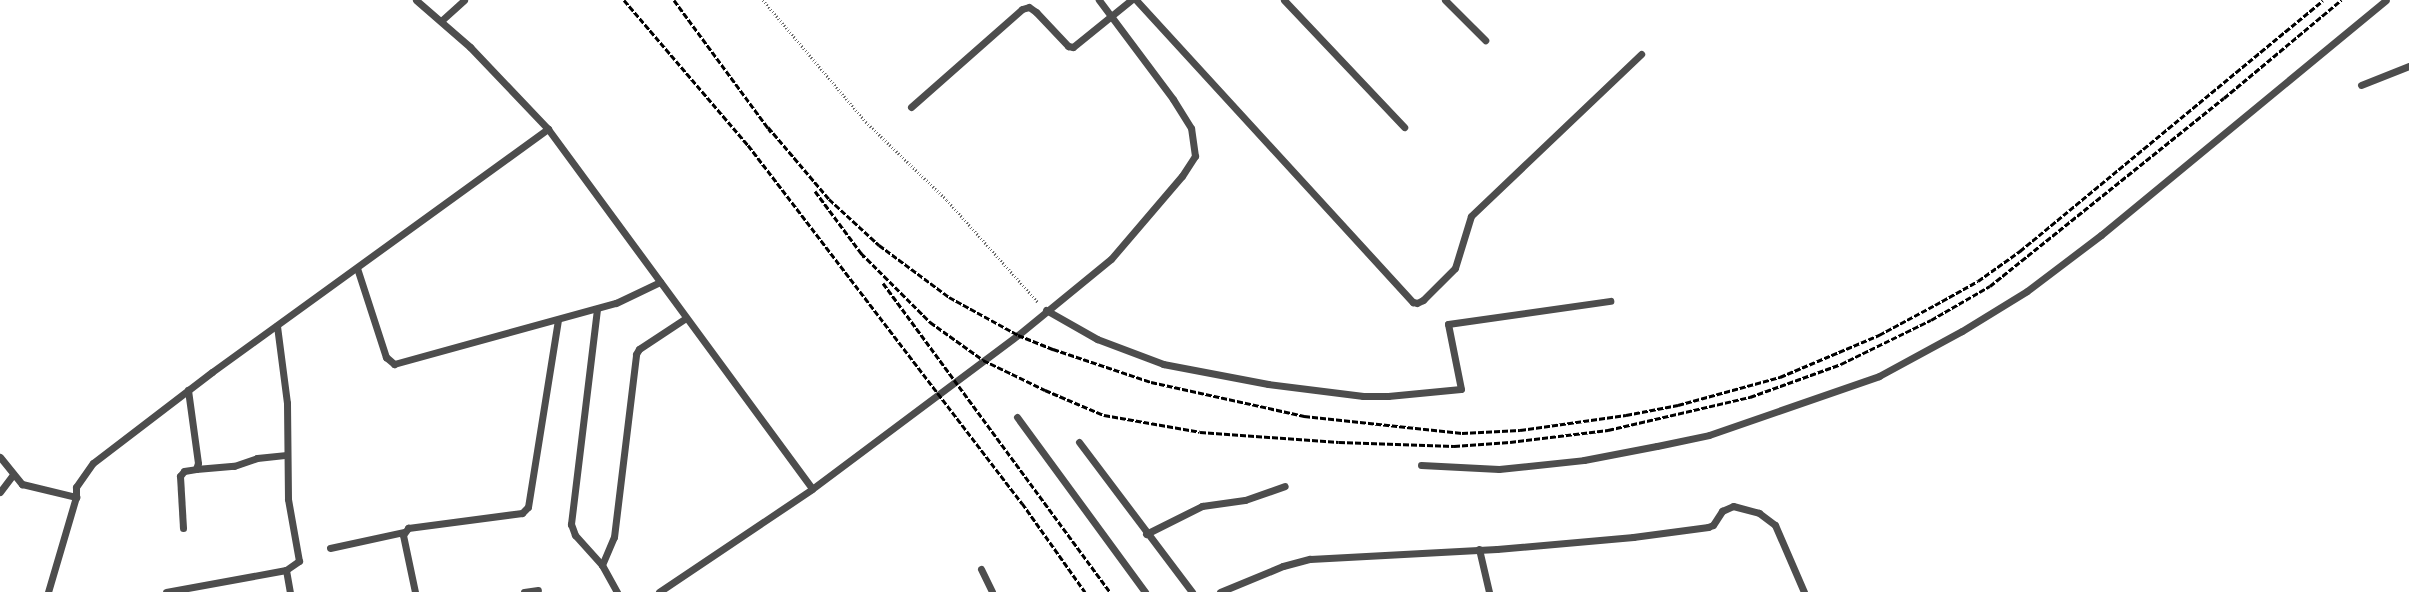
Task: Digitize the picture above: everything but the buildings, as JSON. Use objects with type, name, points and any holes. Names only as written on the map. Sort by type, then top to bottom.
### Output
[{"type":"street","points":[[416,0],[441,21],[503,79],[548,129],[812,489]]},
{"type":"street","points":[[441,21],[464,0]]},
{"type":"street","points":[[659,592],[812,489],[1018,334],[1111,259],[1182,176],[1195,156],[1191,128],[1172,99],[1099,0]]},
{"type":"street","points":[[911,107],[1022,9],[1029,7],[1036,12],[1068,46],[1073,47],[1111,18],[1131,0]]},
{"type":"street","points":[[1136,0],[1408,296],[1417,303],[1423,300],[1454,268],[1471,216],[1641,54]]},
{"type":"street","points":[[1284,0],[1404,127]]},
{"type":"street","points":[[1445,0],[1485,40]]},
{"type":"street","points":[[1421,465],[1499,469],[1584,460],[1657,446],[1709,435],[1879,376],[1962,331],[2027,291],[2101,235],[2386,0]]},
{"type":"street","points":[[2361,85],[2409,66]]},
{"type":"street","points":[[48,592],[76,497],[76,486],[93,462],[188,390],[548,129]]},
{"type":"street","points":[[357,268],[386,357],[394,364],[616,303],[660,282]]},
{"type":"street","points":[[1046,310],[1097,339],[1163,364],[1268,384],[1363,396],[1388,396],[1461,389],[1448,324],[1610,301]]},
{"type":"street","points":[[597,308],[571,524],[575,535],[602,565],[617,592]]},
{"type":"street","points":[[602,565],[614,537],[636,354],[639,349],[686,318]]},
{"type":"street","points":[[330,548],[404,532],[408,528],[522,513],[528,507],[558,320]]},
{"type":"street","points":[[166,592],[286,570],[299,561],[288,499],[287,402],[276,326]]},
{"type":"street","points":[[188,390],[198,463],[196,469]]},
{"type":"street","points":[[1017,417],[1145,592]]},
{"type":"street","points":[[1079,442],[1146,534],[1192,592]]},
{"type":"street","points":[[183,528],[180,476],[184,472],[196,469],[240,465],[257,458],[287,454]]},
{"type":"street","points":[[0,457],[13,475],[22,484],[76,497]]},
{"type":"street","points":[[0,492],[13,475]]},
{"type":"street","points":[[1146,534],[1202,506],[1245,500],[1285,486]]},
{"type":"street","points":[[1220,592],[1283,566],[1310,559],[1479,549],[1634,537],[1708,527],[1713,525],[1722,511],[1737,507],[1760,513],[1775,525],[1804,592]]},
{"type":"street","points":[[404,532],[403,535],[415,592]]},
{"type":"street","points":[[1479,549],[1489,592]]},
{"type":"street","points":[[981,569],[992,592]]},
{"type":"street","points":[[286,570],[290,592]]},
{"type":"street","points":[[524,592],[538,590]]},
{"type":"path","points":[[763,0],[866,122],[947,200],[1046,310]]},
{"type":"railway","points":[[624,0],[748,145],[1022,503],[1085,592]]},
{"type":"railway","points":[[674,0],[771,132]]},
{"type":"railway","points":[[768,127],[829,199],[879,245],[949,297],[1018,335],[1053,349],[1151,382],[1304,416],[1462,433],[1520,430],[1626,415],[1678,405],[1780,377],[1879,335],[1978,281],[2020,251],[2323,0]]},
{"type":"railway","points":[[861,253],[930,322],[983,360],[1045,390],[1104,415],[1200,432],[1339,442],[1454,446],[1510,442],[1608,430],[1750,397],[1841,364],[1931,320],[1990,286],[2224,98],[2341,0]]},
{"type":"railway","points":[[815,191],[864,257]]},
{"type":"railway","points":[[883,283],[1110,592]]}]
